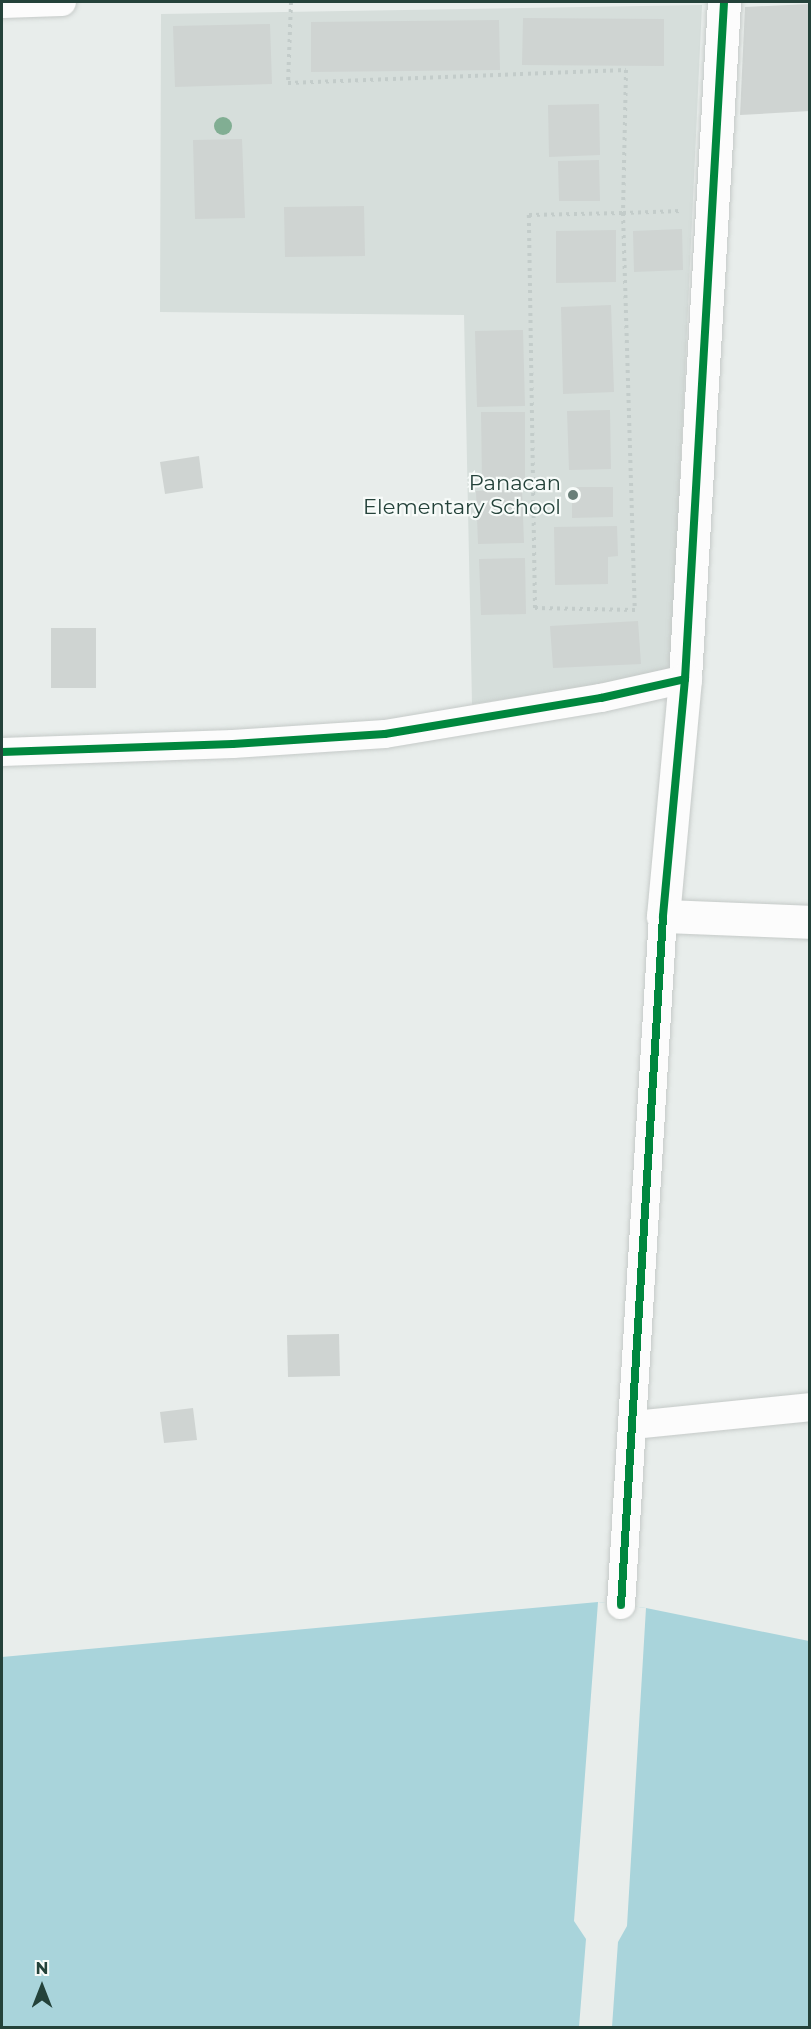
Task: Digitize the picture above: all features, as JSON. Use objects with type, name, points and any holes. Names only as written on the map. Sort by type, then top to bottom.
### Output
[{"type":"street","points":[[2,4],[62,2]]},
{"type":"street","points":[[621,1605],[634,1425],[663,916],[685,680],[724,2]]},
{"type":"street","points":[[2,752],[233,744],[385,734],[601,698],[685,680]]},
{"type":"street","points":[[663,916],[810,922]]},
{"type":"street","points":[[634,1425],[810,1407]]},
{"type":"path","points":[[291,2],[288,83],[626,70],[623,213],[635,610],[535,608],[529,215],[623,213],[713,210]]},
{"type":"shaded area","name":"Panacan Elementary School","points":[[702,5],[671,674],[472,704],[464,315],[160,312],[161,14]]},
{"type":"water","points":[[598,1602],[646,1608],[809,1641],[809,2027],[2,2028],[2,1657]]},
{"type":"pier","points":[[598,1602],[646,1608],[627,1926],[618,1942],[612,2027],[579,2027],[586,1939],[574,1921]]},
{"type":"building","points":[[810,4],[810,111],[740,115],[745,7]]},
{"type":"building","points":[[523,18],[664,19],[664,66],[522,65]]},
{"type":"building","points":[[499,20],[500,70],[311,72],[311,22]]},
{"type":"building","points":[[270,24],[272,84],[175,87],[173,26]]},
{"type":"building","points":[[599,104],[600,155],[549,157],[548,105]]},
{"type":"building","points":[[242,139],[245,218],[195,219],[193,140]]},
{"type":"building","points":[[599,160],[600,201],[559,201],[558,161]]},
{"type":"building","points":[[364,206],[365,256],[285,257],[284,207]]},
{"type":"building","points":[[682,229],[683,270],[634,272],[633,231]]},
{"type":"building","points":[[616,230],[616,282],[556,283],[556,231]]},
{"type":"building","points":[[611,305],[614,392],[563,394],[561,307]]},
{"type":"building","points":[[523,330],[525,406],[477,407],[475,331]]},
{"type":"building","points":[[610,410],[611,469],[569,470],[567,411]]},
{"type":"building","points":[[481,412],[525,412],[525,481],[482,481]]},
{"type":"building","points":[[199,456],[203,488],[165,494],[160,462]]},
{"type":"building","points":[[572,487],[613,487],[613,517],[572,518]]},
{"type":"building","points":[[522,489],[524,543],[478,544],[476,491]]},
{"type":"building","points":[[617,526],[618,556],[608,557],[608,584],[555,585],[554,527]]},
{"type":"building","points":[[525,558],[526,614],[481,615],[479,559]]},
{"type":"building","points":[[638,621],[641,664],[553,668],[550,626]]},
{"type":"building","points":[[51,628],[96,628],[96,688],[51,688]]},
{"type":"building","points":[[339,1334],[340,1376],[288,1377],[287,1335]]},
{"type":"building","points":[[193,1408],[197,1440],[164,1443],[160,1412]]},
{"type":"cycle path","points":[[621,1605],[663,916],[685,679],[724,2]]},
{"type":"cycle path","points":[[2,752],[233,744],[385,734],[601,698],[685,679]]},
{"type":"place","name":"Panacan Elementary School","points":[[573,495]]}]
